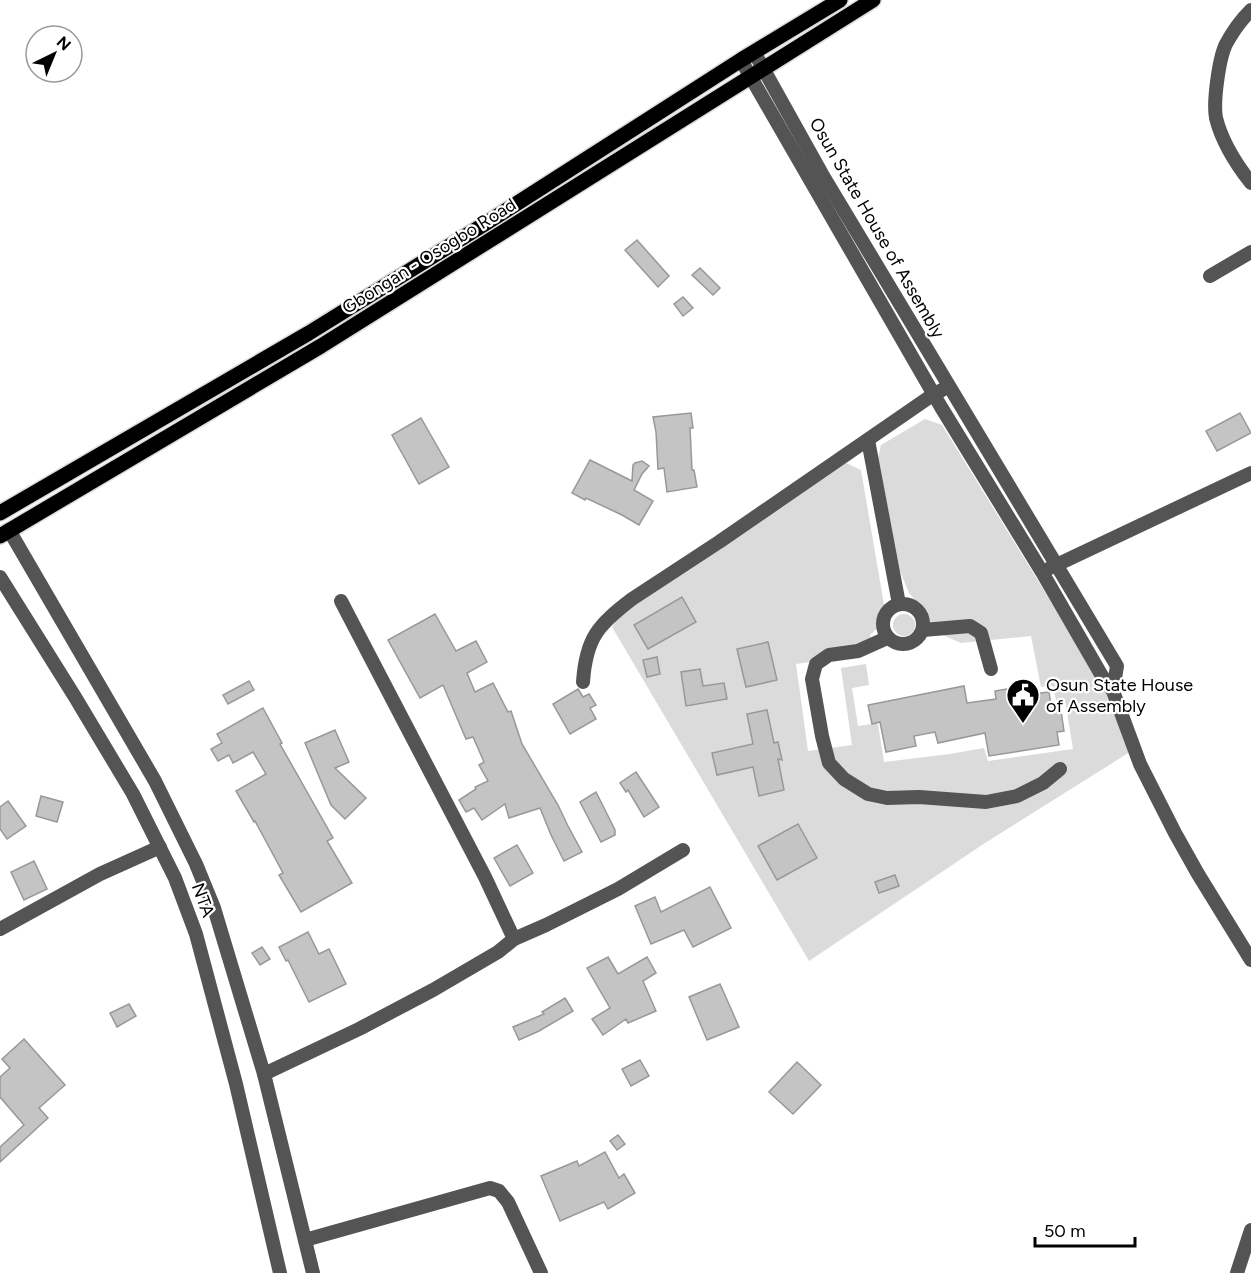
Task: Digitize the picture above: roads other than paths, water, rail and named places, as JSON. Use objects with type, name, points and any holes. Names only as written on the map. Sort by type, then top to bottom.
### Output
[{"type":"main road","name":"Gbongan - Osogbo Road","points":[[0,513],[309,333],[840,0]]},
{"type":"main road","name":"Gbongan - Osogbo Road","points":[[4,533],[321,346],[873,0]]},
{"type":"street","points":[[1251,10],[1234,30],[1225,47],[1216,88],[1216,116],[1227,150],[1251,183]]},
{"type":"street","name":"Osun State House of Assembly","points":[[748,56],[764,68],[822,174],[1117,666],[1113,690]]},
{"type":"street","name":"Osun State House of Assembly","points":[[748,56],[750,76],[934,394],[1102,676],[1113,690]]},
{"type":"street","points":[[1210,276],[1251,252]]},
{"type":"street","points":[[582,682],[592,639],[601,625],[618,609],[934,394],[950,387]]},
{"type":"street","points":[[868,440],[900,604]]},
{"type":"street","points":[[1042,572],[1251,473]]},
{"type":"street","points":[[4,533],[155,781],[196,864],[214,908],[264,1074],[313,1273]]},
{"type":"street","name":"NTA","points":[[0,577],[133,794],[175,878],[196,934],[236,1084],[280,1273]]},
{"type":"street","points":[[341,601],[485,877],[514,939]]},
{"type":"street","points":[[906,604],[918,610],[923,623],[922,630],[920,636],[908,644],[895,643],[887,638],[883,628],[884,615],[893,606],[906,604]]},
{"type":"street","points":[[922,630],[970,626],[976,629],[981,633],[992,669]]},
{"type":"street","points":[[887,638],[858,651],[829,655],[816,664],[812,679],[822,736],[829,763],[844,779],[868,794],[887,798],[919,797],[986,802],[1017,796],[1043,783],[1060,769]]},
{"type":"street","points":[[1113,690],[1140,764],[1198,874],[1251,960]]},
{"type":"street","points":[[0,929],[100,874],[160,847]]},
{"type":"street","points":[[264,1074],[422,995],[498,952],[514,939],[546,926],[618,889],[683,850]]},
{"type":"street","points":[[305,1240],[490,1188],[498,1191],[508,1202],[541,1273]]},
{"type":"street","points":[[1237,1273],[1251,1230]]},
{"type":"place","name":"Osun State House of Assembly","points":[[1023,724]]}]
